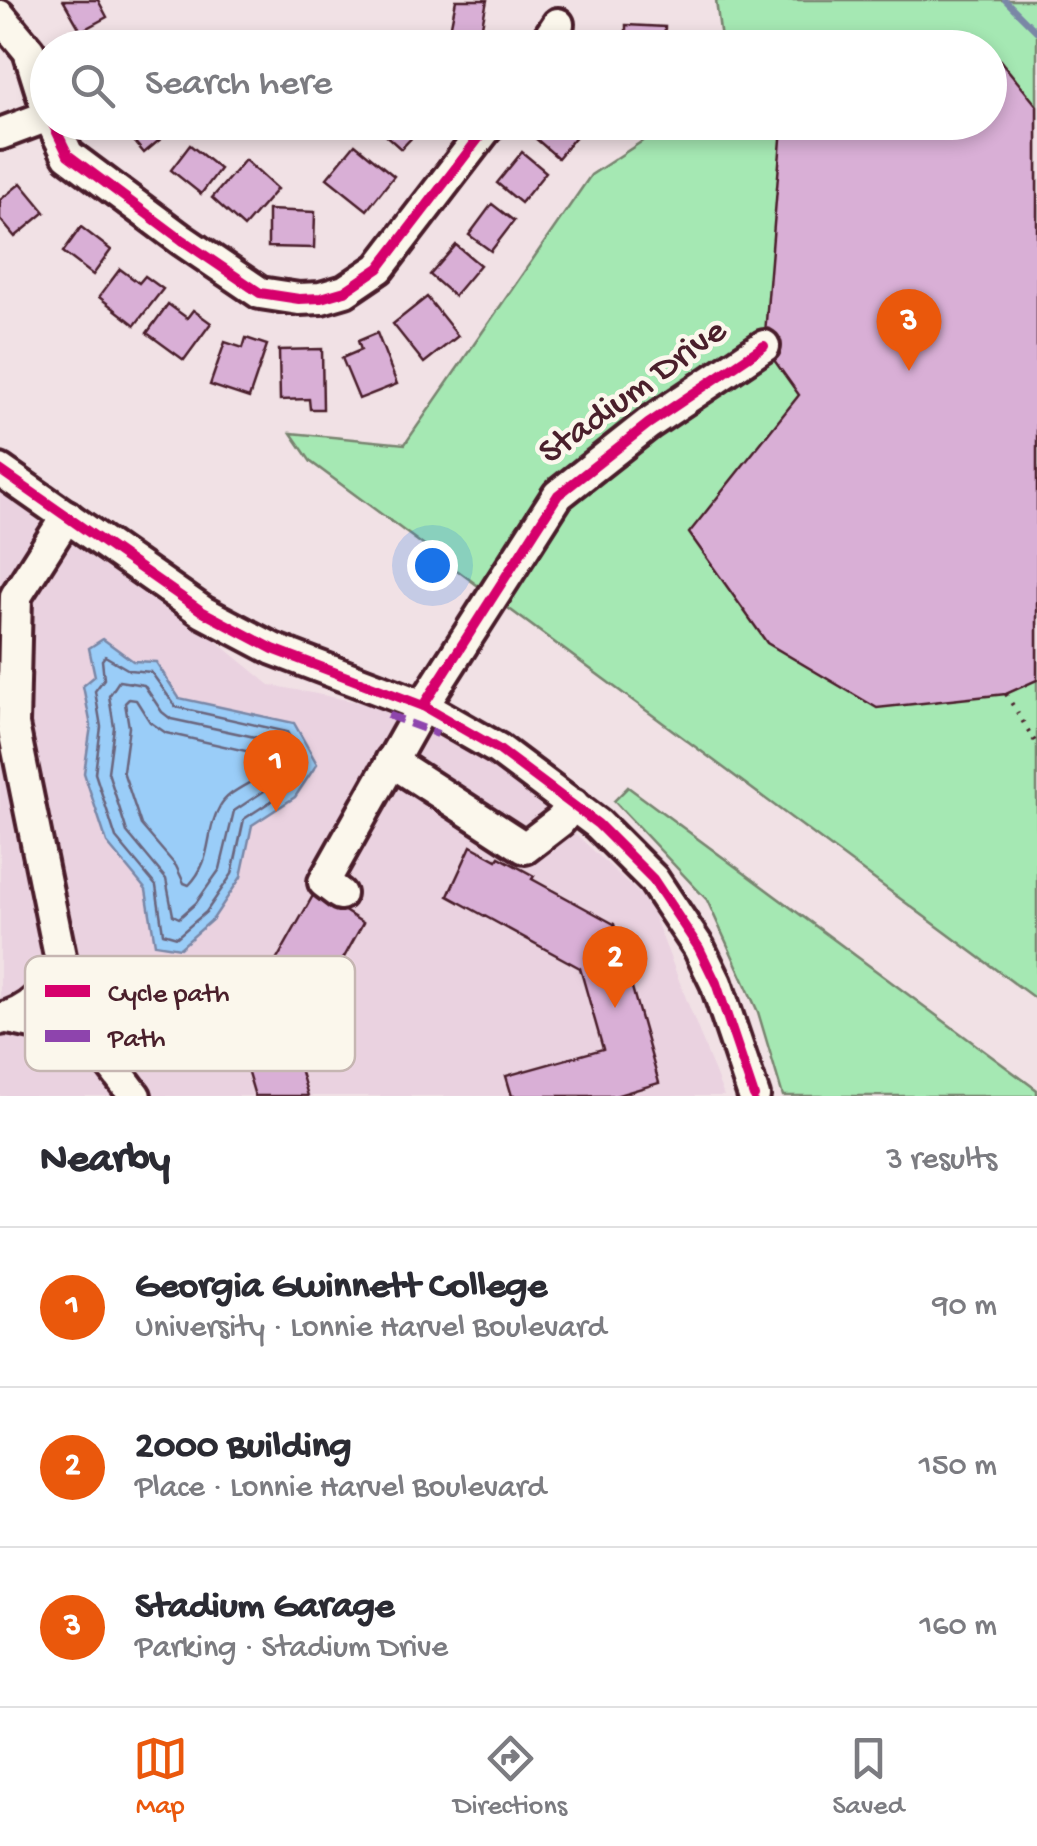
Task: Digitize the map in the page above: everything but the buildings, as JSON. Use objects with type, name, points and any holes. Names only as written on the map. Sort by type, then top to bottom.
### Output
[{"type":"street","points":[[0,16],[30,54]]},
{"type":"street","points":[[0,134],[30,122]]},
{"type":"street","points":[[60,140],[68,156],[260,293],[299,300],[345,291],[379,268],[477,140]]},
{"type":"street","name":"Stadium Drive","points":[[340,894],[324,882],[423,706],[558,496],[648,424],[764,346]]},
{"type":"street","points":[[0,470],[202,612],[273,649],[423,706],[498,748],[598,824],[653,878],[682,920],[716,983],[754,1096]]},
{"type":"street","points":[[60,956],[13,725],[16,596],[68,516]]},
{"type":"street","points":[[391,761],[526,848],[573,804]]},
{"type":"street","points":[[116,1071],[135,1096]]},
{"type":"path","points":[[1006,694],[1037,744]]},
{"type":"shaded area","points":[[0,464],[270,685],[456,721],[649,903],[724,1096],[0,1096]]},
{"type":"green space","points":[[716,0],[1037,0],[1037,1000],[311,462],[291,433],[405,444],[591,175],[644,140],[1007,140],[1007,30],[720,30]]},
{"type":"green space","points":[[628,787],[1037,1090],[1037,1096],[783,1096],[758,1012],[707,900],[614,801]]},
{"type":"water","points":[[103,639],[133,661],[156,662],[179,698],[294,723],[317,764],[295,797],[252,825],[241,877],[213,919],[180,948],[155,944],[146,890],[107,843],[84,773],[91,726],[83,686],[95,676],[89,648]]},
{"type":"waterway","points":[[1005,0],[1037,32]]},
{"type":"marked path","points":[[388,715],[438,734]]},
{"type":"cycle path","points":[[61,140],[68,155],[260,293],[299,299],[345,291],[379,268],[477,140]]},
{"type":"cycle path","points":[[423,706],[558,495],[648,424],[764,346]]},
{"type":"cycle path","points":[[0,470],[203,612],[273,649],[423,706],[498,749],[598,824],[653,879],[699,948],[716,983],[754,1096]]},
{"type":"place","name":"Stadium Garage","points":[[909,371]]},
{"type":"place","name":"Georgia Gwinnett College","points":[[276,812]]},
{"type":"place","name":"2000 Building","points":[[615,1008]]}]
